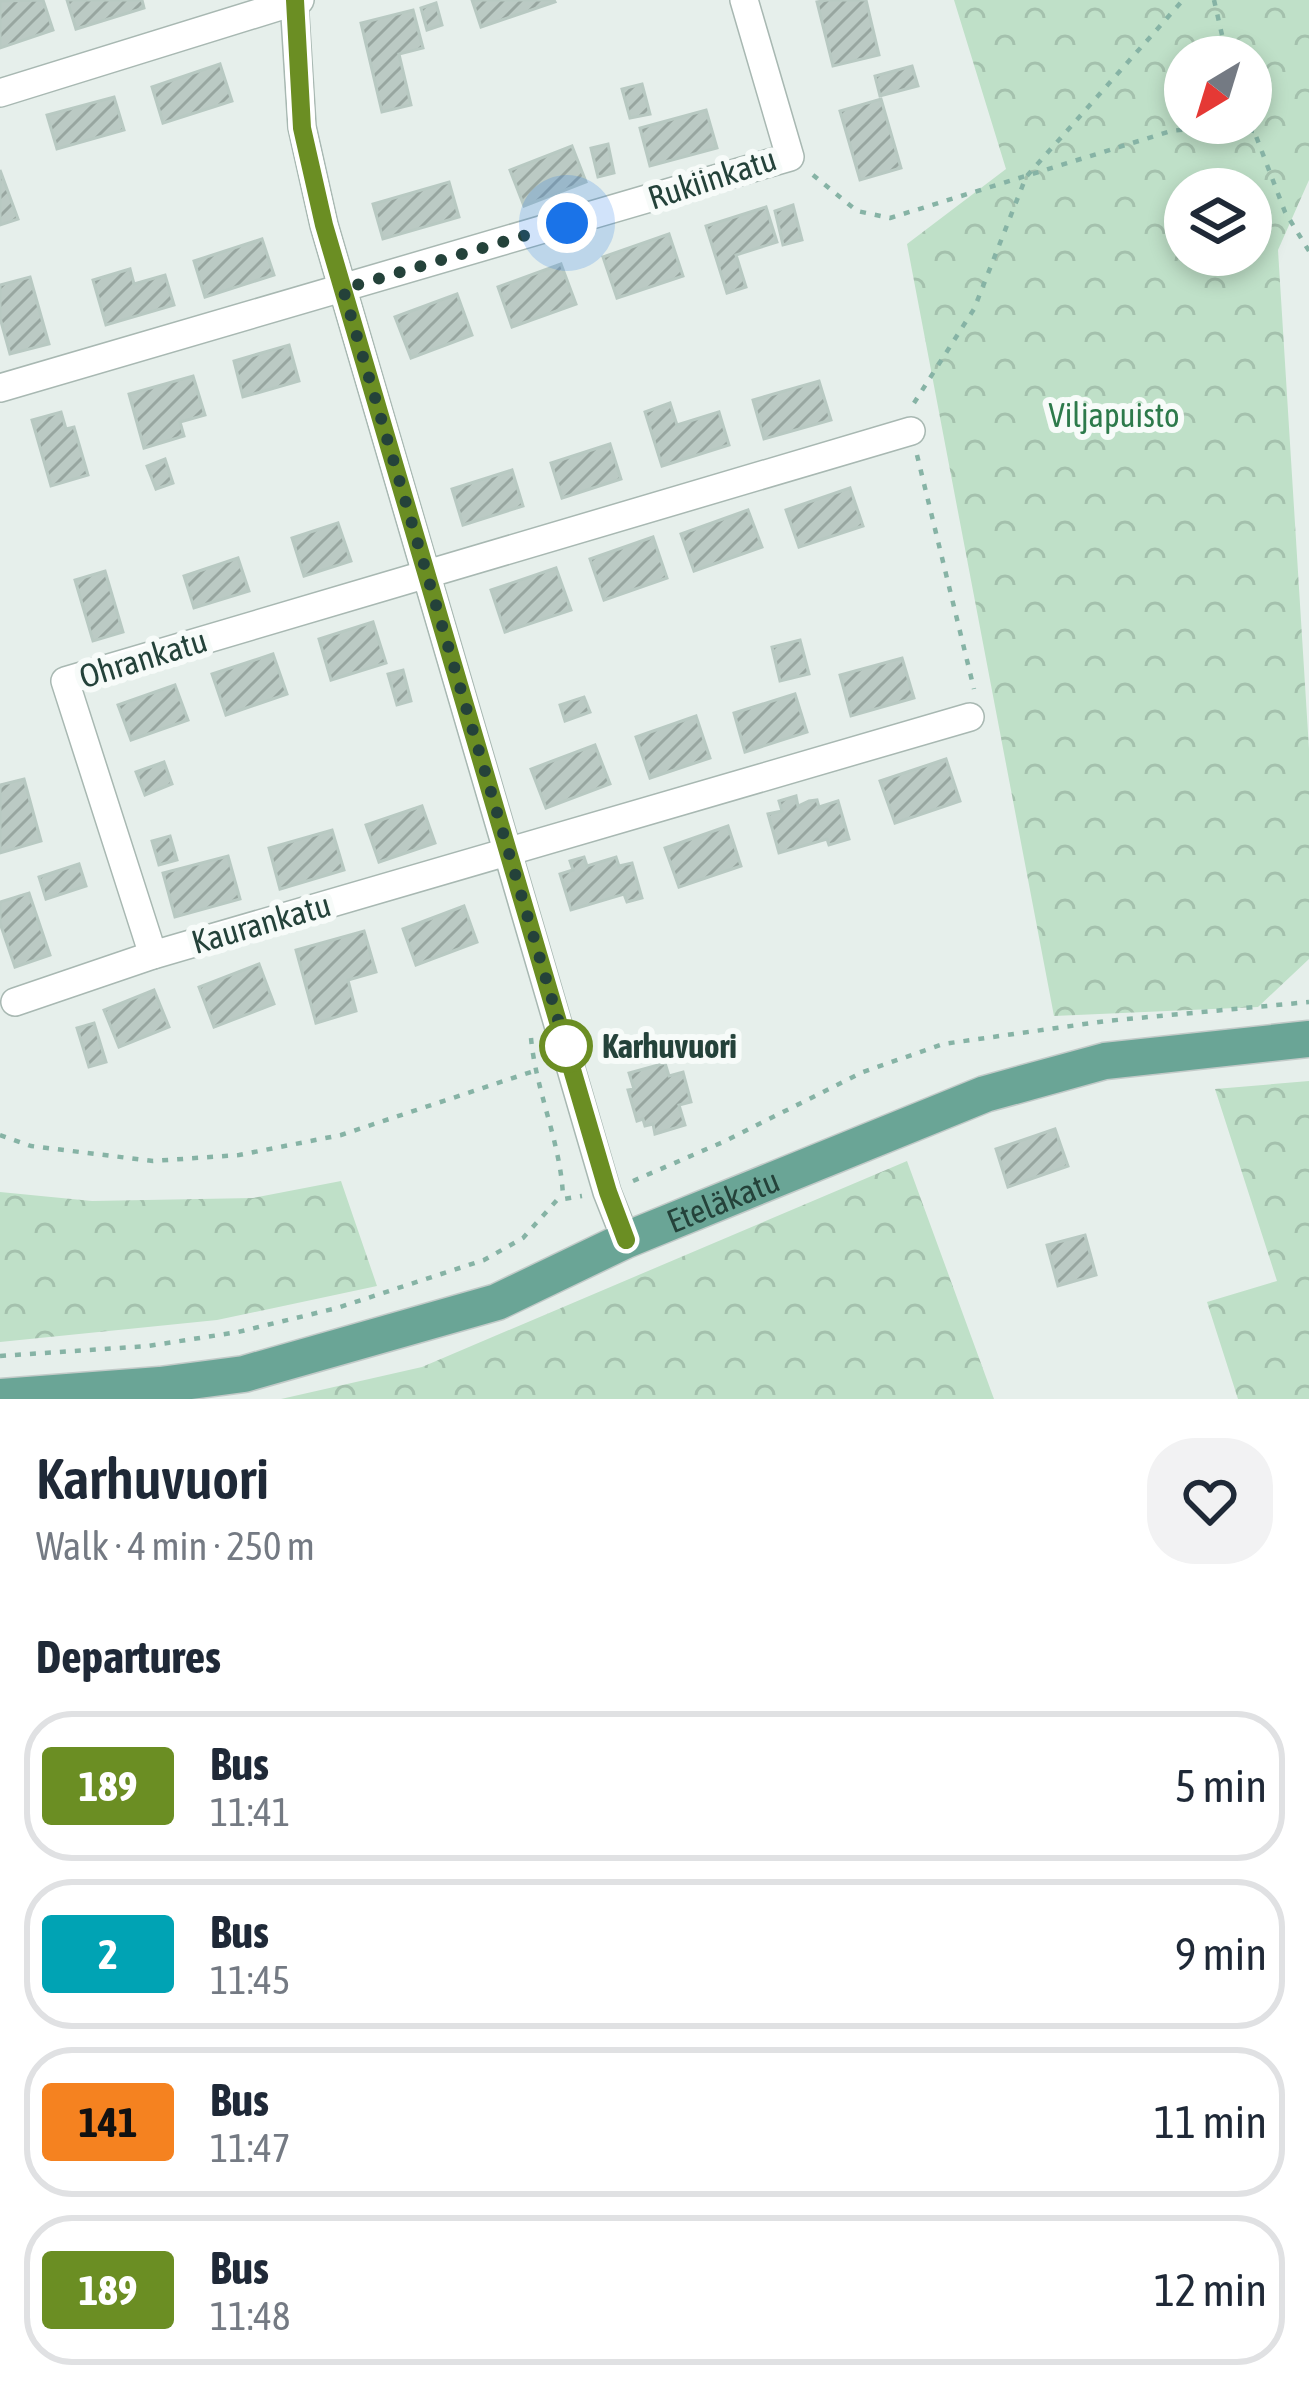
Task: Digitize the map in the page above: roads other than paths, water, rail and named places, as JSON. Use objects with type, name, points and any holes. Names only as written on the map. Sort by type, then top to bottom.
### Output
[{"type":"main road","name":"Eteläkatu","points":[[0,1397],[244,1374],[497,1302],[626,1240],[985,1094],[1105,1061],[1309,1039]]},
{"type":"street","points":[[0,93],[296,0],[302,128],[343,289],[626,1240]]},
{"type":"street","name":"Rukiinkatu","points":[[0,388],[790,158],[744,0]]},
{"type":"street","points":[[426,573],[911,431]]},
{"type":"street","name":"Ohrankatu","points":[[153,955],[65,681],[426,573]]},
{"type":"street","name":"Kaurankatu","points":[[15,1002],[153,955],[970,717]]},
{"type":"place","name":"Karhuvuori","points":[[566,1046]]},
{"type":"park label","name":"Viljapuisto","points":[[1114,415]]}]
